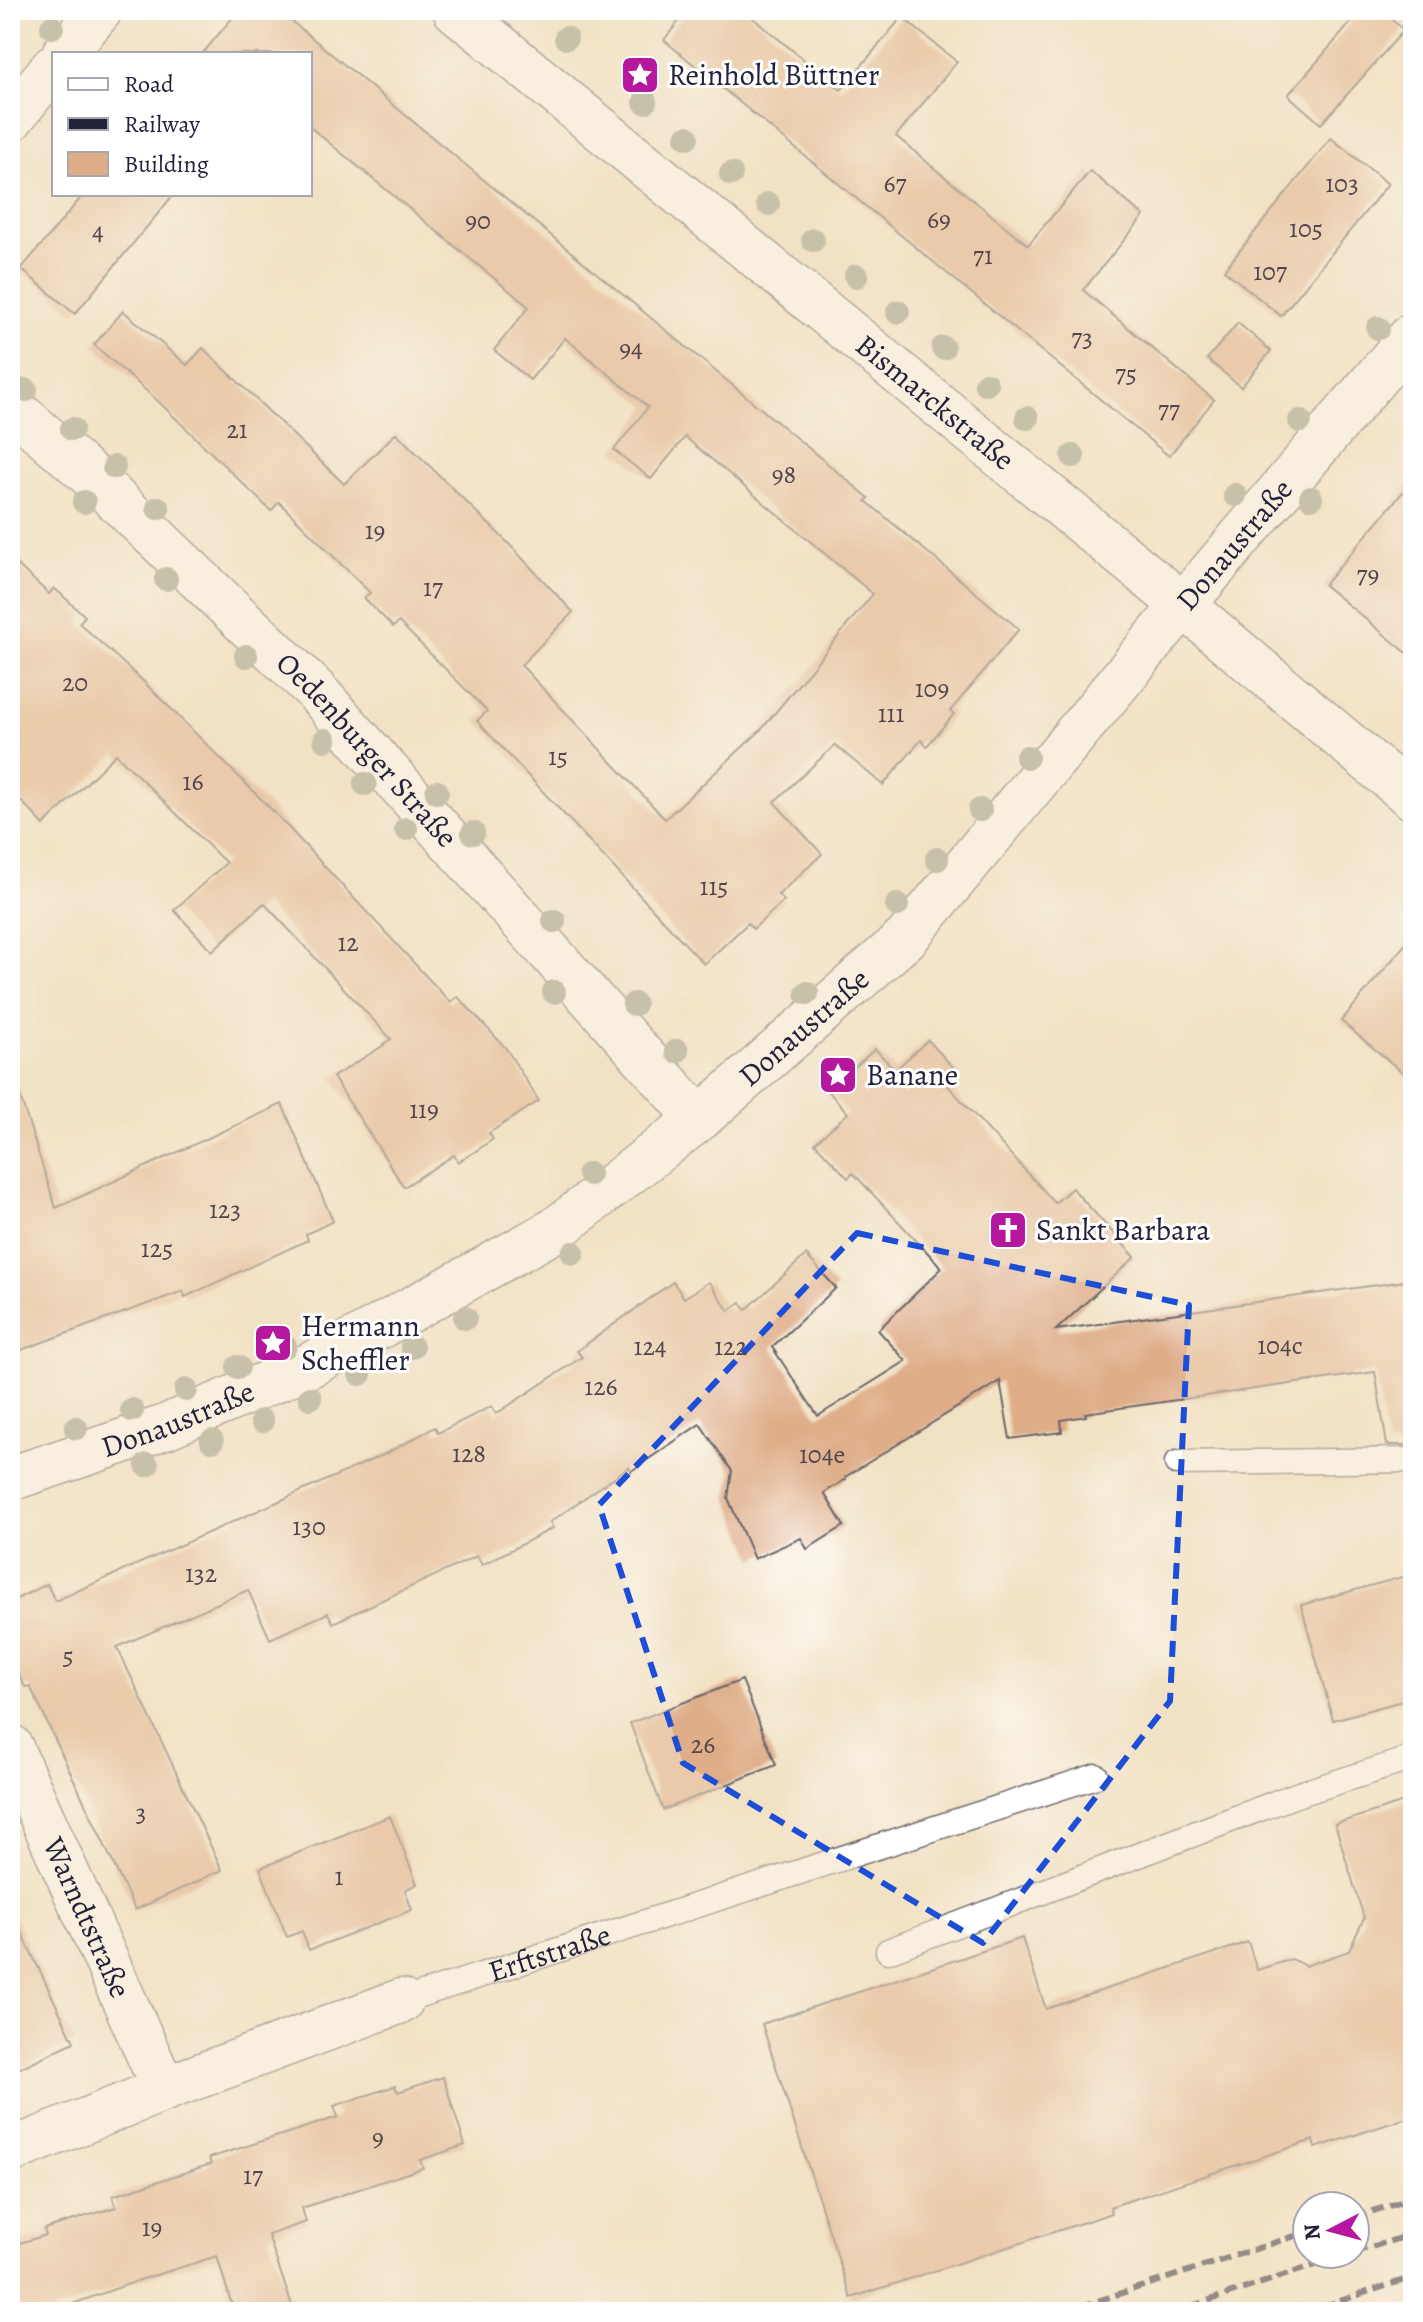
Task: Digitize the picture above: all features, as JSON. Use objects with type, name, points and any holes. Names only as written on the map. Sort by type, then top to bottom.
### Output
[{"type":"street","points":[[66,52],[100,10]]},
{"type":"street","name":"Bismarckstraße","points":[[455,10],[1183,605],[1413,798]]},
{"type":"street","points":[[10,120],[52,68]]},
{"type":"street","name":"Donaustraße","points":[[10,1479],[165,1427],[310,1365],[555,1230],[699,1119],[906,938],[1413,334]]},
{"type":"street","name":"Oedenburger Straße","points":[[10,406],[89,474],[314,689],[699,1119]]},
{"type":"street","name":"Warndtstraße","points":[[10,1746],[164,2089]]},
{"type":"street","name":"Erftstraße","points":[[10,2151],[164,2089],[401,2001]]},
{"type":"lane","points":[[1177,1463],[1413,1460]]},
{"type":"lane","points":[[888,1951],[1296,1795],[1413,1758]]},
{"type":"lane","name":"Erftstraße","points":[[401,2001],[1096,1776]]},
{"type":"highlighted area","points":[[857,1233],[1189,1305],[1170,1701],[983,1943],[683,1763],[599,1505]]},
{"type":"building","points":[[239,10],[278,10],[869,498],[866,501],[1019,629],[950,711],[954,714],[927,746],[921,740],[883,785],[835,745],[774,802],[822,854],[778,895],[784,901],[753,929],[748,923],[704,964],[477,721],[487,711],[399,622],[393,627],[364,598],[370,593],[279,502],[271,511],[159,402],[94,345],[123,311],[187,365],[203,348],[344,484],[396,433],[573,612],[521,665],[665,819],[761,730],[873,594],[685,437],[651,479],[614,450],[648,407],[565,338],[530,380],[494,350],[529,307],[312,129],[312,52],[204,52]]},
{"type":"building","points":[[688,10],[743,10],[841,90],[902,17],[957,62],[896,136],[940,173],[1028,245],[1090,171],[1144,216],[1083,290],[1214,400],[1169,456],[664,40]]},
{"type":"building","points":[[1362,10],[1380,10],[1404,30],[1321,124],[1288,95]]},
{"type":"building","points":[[1331,138],[1388,184],[1281,316],[1224,270]]},
{"type":"building","points":[[82,196],[172,196],[75,314],[21,269]]},
{"type":"building","points":[[1238,323],[1271,351],[1241,387],[1207,359]]},
{"type":"building","points":[[1413,480],[1413,658],[1324,585]]},
{"type":"building","points":[[10,558],[49,594],[54,588],[85,616],[79,623],[144,682],[275,813],[450,1002],[458,997],[505,1047],[539,1101],[489,1133],[493,1139],[476,1151],[458,1162],[454,1155],[404,1187],[333,1077],[391,1039],[264,903],[212,951],[174,910],[226,863],[116,754],[44,825],[10,790]]},
{"type":"building","points":[[1413,935],[1413,1081],[1341,1021]]},
{"type":"building","points":[[928,1040],[960,1075],[948,1086],[1055,1203],[1072,1188],[1135,1257],[1056,1330],[1413,1280],[1413,1445],[1387,1445],[1375,1372],[1085,1413],[1086,1416],[1061,1420],[1062,1432],[1010,1439],[1000,1381],[824,1493],[844,1526],[807,1549],[801,1538],[754,1559],[728,1498],[732,1471],[700,1424],[631,1471],[629,1467],[550,1522],[553,1528],[482,1565],[477,1556],[333,1623],[328,1613],[270,1639],[248,1590],[117,1647],[222,1870],[135,1910],[30,1686],[25,1687],[10,1657],[10,1602],[47,1584],[55,1601],[385,1454],[435,1427],[438,1433],[492,1406],[496,1414],[582,1357],[577,1351],[673,1282],[684,1298],[709,1282],[729,1311],[741,1302],[746,1310],[806,1255],[836,1288],[772,1347],[818,1416],[906,1361],[878,1330],[942,1268],[853,1173],[848,1178],[815,1143],[848,1113],[828,1091],[875,1049],[895,1070]]},
{"type":"building","points":[[19,1093],[56,1208],[282,1104],[333,1221],[306,1234],[308,1240],[185,1297],[183,1291],[10,1354],[10,1094]]},
{"type":"building","points":[[1413,1574],[1413,1698],[1333,1720],[1301,1605]]},
{"type":"building","points":[[742,1680],[776,1765],[663,1810],[630,1723]]},
{"type":"building","points":[[1413,1799],[1413,2116],[1315,2148],[1313,2140],[1110,2207],[1112,2213],[851,2298],[762,2024],[1022,1938],[1046,2009],[1248,1942],[1257,1970],[1292,1959],[1305,1966],[1349,1951],[1364,1918],[1335,1824]]},
{"type":"building","points":[[390,1816],[417,1884],[405,1890],[412,1910],[309,1950],[302,1931],[287,1937],[260,1868]]},
{"type":"building","points":[[10,1908],[74,2042],[10,2073]]},
{"type":"building","points":[[443,2077],[465,2145],[420,2160],[423,2168],[302,2208],[306,2222],[268,2235],[294,2312],[234,2312],[217,2256],[50,2312],[10,2312],[10,2246],[46,2235],[44,2229],[116,2207],[113,2196],[211,2164],[209,2158],[338,2117],[334,2106],[395,2086],[398,2092]]},
{"type":"railway","points":[[1371,2212],[1413,2198]]},
{"type":"railway","points":[[1371,2247],[1413,2234]]},
{"type":"railway","points":[[1064,2312],[1291,2237]]},
{"type":"railway","points":[[1174,2312],[1301,2270]]},
{"type":"railway","points":[[1306,2312],[1413,2277]]},
{"type":"place","name":"Reinhold Büttner","points":[[640,75]]},
{"type":"place","name":"Banane","points":[[838,1075]]},
{"type":"place","name":"Sankt Barbara","points":[[1008,1230]]},
{"type":"place","name":"Hermann Scheffler","points":[[273,1343]]}]
